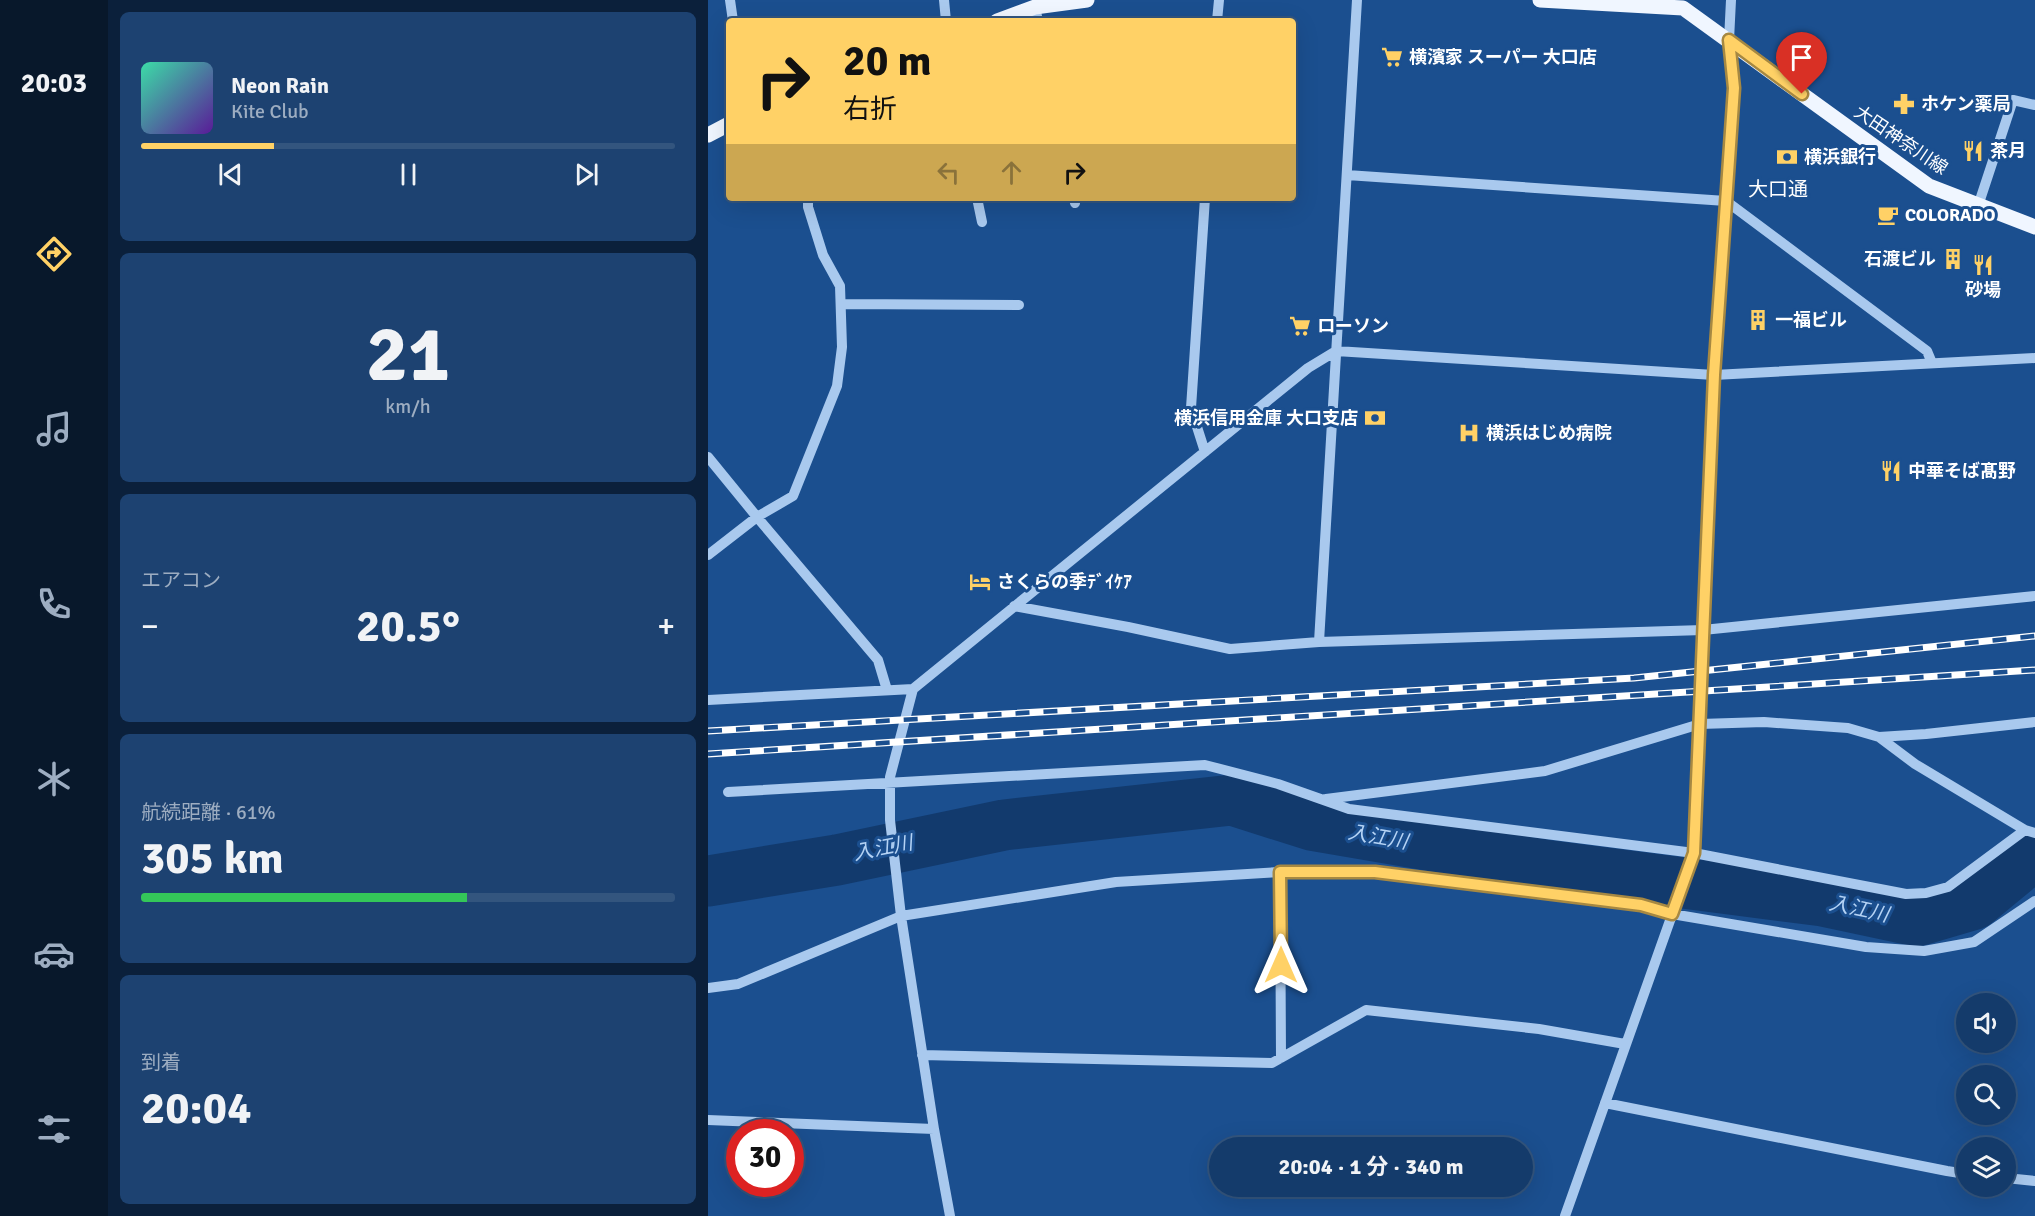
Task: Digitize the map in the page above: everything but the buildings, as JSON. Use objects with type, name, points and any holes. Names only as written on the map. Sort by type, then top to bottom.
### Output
[{"type":"main road","points":[[1014,18],[1087,0]]},
{"type":"main road","name":"大田神奈川線","points":[[1540,0],[1683,8],[1929,186],[2035,227]]},
{"type":"main road","points":[[708,135],[726,126]]},
{"type":"street","points":[[730,0],[733,18]]},
{"type":"street","points":[[944,0],[946,18]]},
{"type":"street","points":[[1217,18],[1219,0]]},
{"type":"street","points":[[1319,642],[1357,0]]},
{"type":"street","points":[[1565,1216],[1693,857],[1714,375],[1734,88],[1729,40],[1731,0]]},
{"type":"street","points":[[1978,206],[2013,100],[2035,105]]},
{"type":"street","points":[[1347,176],[1726,201],[1927,351],[1932,363]]},
{"type":"street","points":[[708,555],[757,517],[793,496],[837,386],[842,347],[840,286],[823,255],[808,201]]},
{"type":"street","points":[[978,201],[982,222]]},
{"type":"street","points":[[1205,201],[1191,408],[1205,452]]},
{"type":"street","points":[[841,304],[1018,305]]},
{"type":"street","points":[[950,1216],[922,1055],[901,916],[890,820],[890,784],[895,753],[913,689],[1308,368],[1336,351],[1714,375],[2035,358]]},
{"type":"street","points":[[708,457],[878,660],[886,690]]},
{"type":"street","points":[[1014,606],[1230,649],[1319,642],[1703,630],[2035,596]]},
{"type":"street","points":[[708,700],[913,689]]},
{"type":"street","points":[[1322,799],[1545,771],[1700,724],[1764,722],[1848,729],[1879,737],[2035,722]]},
{"type":"street","points":[[728,792],[1205,765],[1278,784],[1349,809],[1693,857],[1906,894],[1948,887],[2030,832],[1915,764],[1879,737]]},
{"type":"street","points":[[1280,872],[1281,1058]]},
{"type":"street","points":[[708,988],[738,984],[901,916],[1116,882],[1280,872],[1375,872],[1641,905],[1672,914],[1866,947],[1924,951],[1974,942],[2035,901]]},
{"type":"street","points":[[922,1055],[1272,1063],[1366,1010],[1539,1029],[1625,1044]]},
{"type":"street","points":[[1605,1103],[1956,1173]]},
{"type":"street","points":[[708,1120],[934,1129]]},
{"type":"street","points":[[2016,1179],[2035,1181]]},
{"type":"waterway","name":"入江川","points":[[708,881],[837,860],[1004,825],[1232,800],[1311,825],[1544,865],[1823,901],[1917,921],[1975,904],[2028,860],[2035,862]]},
{"type":"railway","points":[[708,731],[1634,678],[2035,636]]},
{"type":"railway","points":[[708,754],[2035,670]]},
{"type":"place","name":"横濱家 スーパー 大口店","points":[[1392,57]]},
{"type":"place","name":"ホケン薬局","points":[[1904,104]]},
{"type":"place","name":"茶月","points":[[1973,151]]},
{"type":"place","name":"横浜銀行","points":[[1787,157]]},
{"type":"place","name":"COLORADO","points":[[1888,215]]},
{"type":"place","name":"石渡ビル","points":[[1953,259]]},
{"type":"place","name":"砂場","points":[[1983,265]]},
{"type":"place","name":"一福ビル","points":[[1758,320]]},
{"type":"place","name":"ローソン","points":[[1300,326]]},
{"type":"place","name":"横浜信用金庫 大口支店","points":[[1375,418]]},
{"type":"place","name":"横浜はじめ病院","points":[[1469,433]]},
{"type":"place","name":"中華そば髙野","points":[[1891,471]]},
{"type":"place","name":"さくらの季ﾃﾞｲｹｱ","points":[[980,582]]},
{"type":"district","name":"大口通","points":[[1778,189]]},
{"type":"route","points":[[1281,965],[1280,872],[1375,872],[1641,905],[1672,914],[1694,853],[1714,375],[1734,88],[1729,40],[1802,94]]}]
